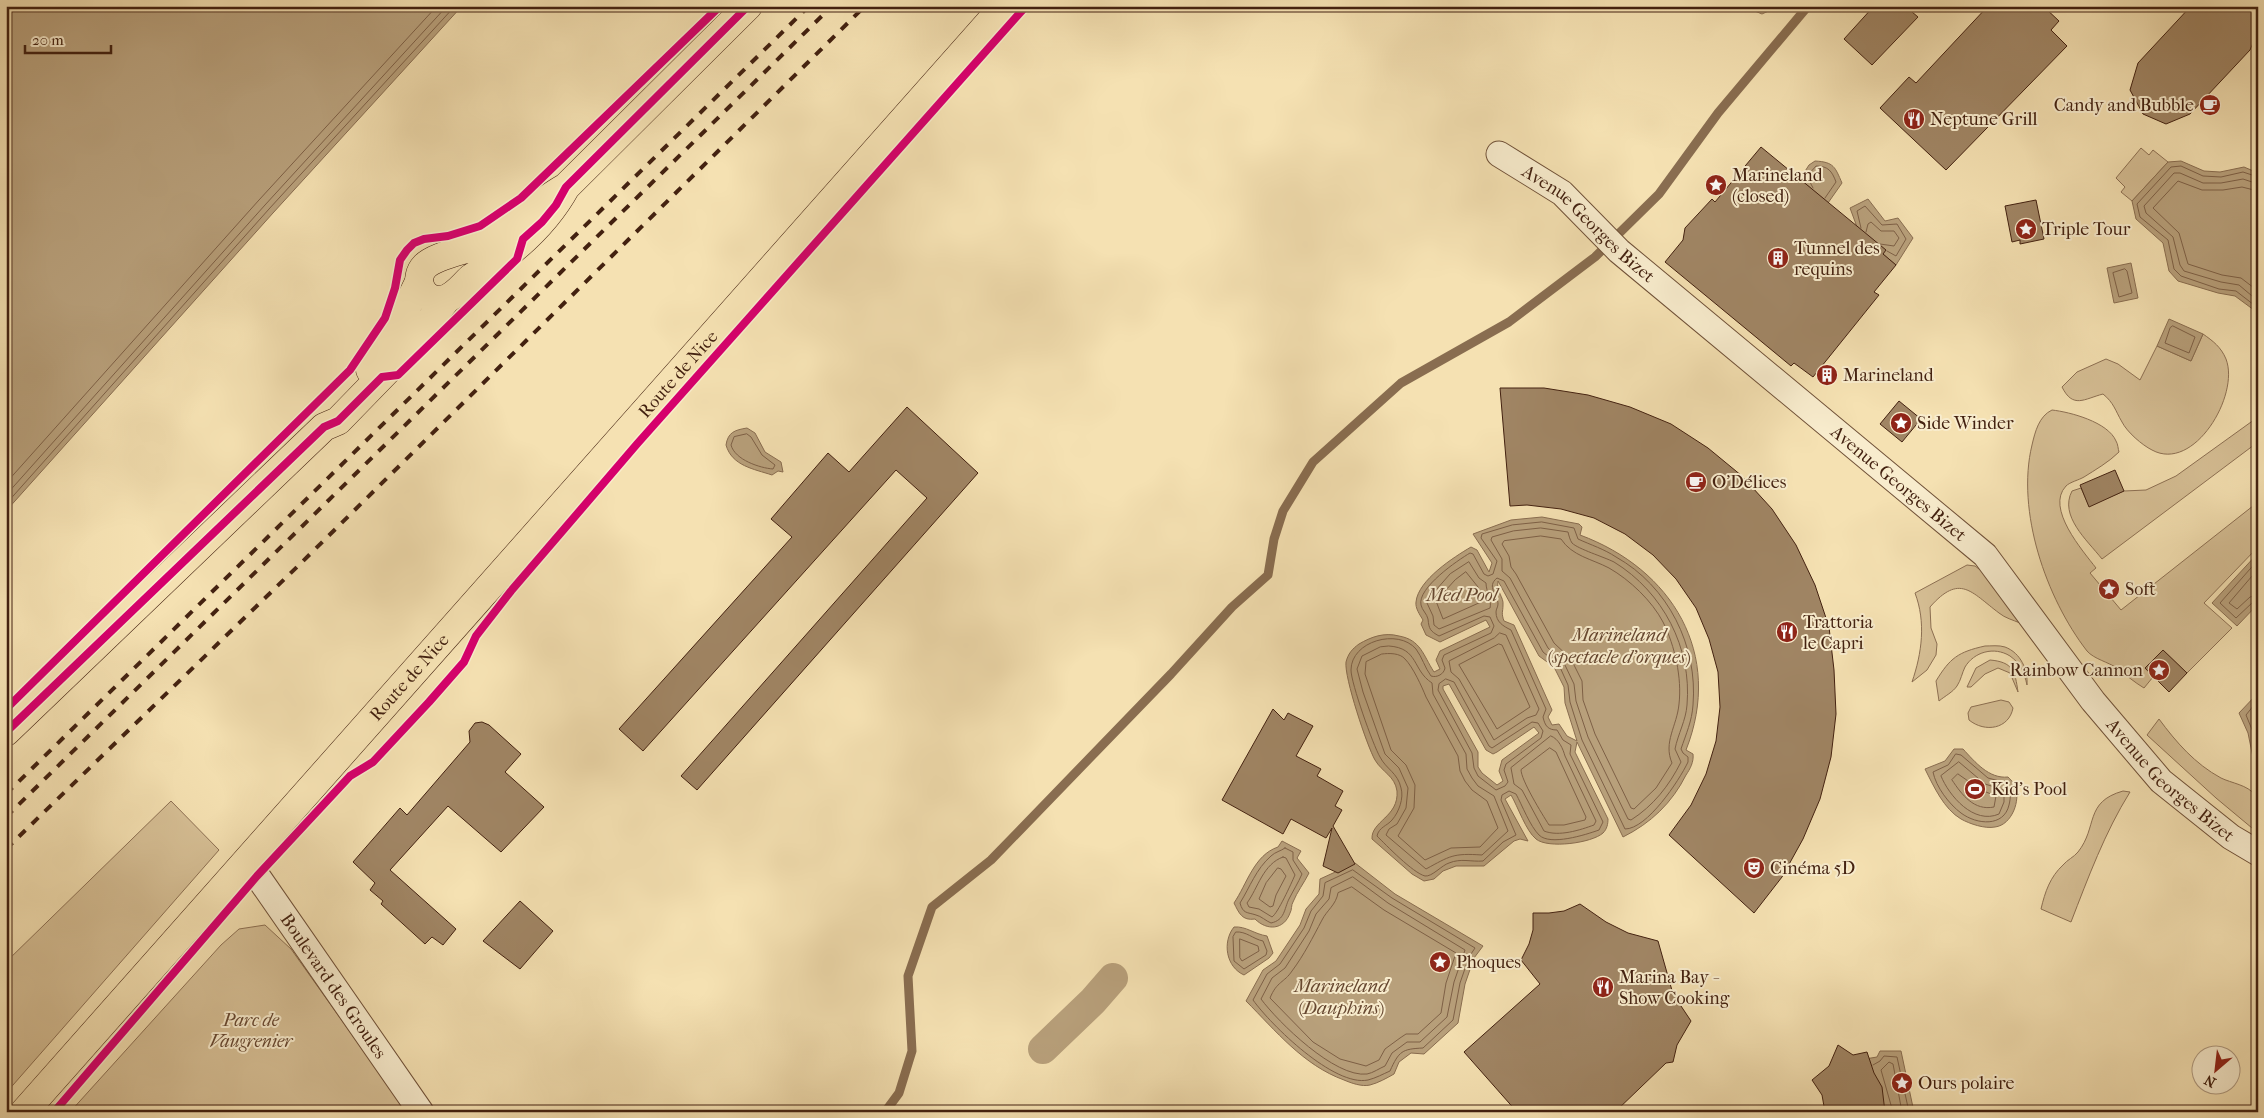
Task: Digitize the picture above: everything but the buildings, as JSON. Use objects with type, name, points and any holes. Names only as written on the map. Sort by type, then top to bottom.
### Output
[{"type":"main road","points":[[419,282],[422,292],[433,300],[451,296],[473,277],[494,264],[542,222],[556,205],[566,188],[748,6]]},
{"type":"main road","name":"Route de Nice","points":[[24,1112],[1004,6]]},
{"type":"main road","points":[[324,427],[329,414],[367,375],[390,341],[419,282],[424,266],[495,236],[531,208],[566,188]]},
{"type":"main road","points":[[6,732],[324,427],[338,421],[407,350],[459,285],[458,273],[449,263],[436,260]]},
{"type":"street","name":"Avenue Georges Bizet","points":[[1499,154],[1562,193],[1619,251],[1985,555],[2093,700],[2161,781],[2231,838],[2258,853]]},
{"type":"street","name":"Boulevard des Groules","points":[[247,861],[421,1112]]},
{"type":"green space","points":[[1743,6],[1779,6],[1762,14]]},
{"type":"green space","points":[[2141,148],[2149,155],[2153,150],[2168,162],[2132,201],[2121,192],[2125,187],[2116,178]]},
{"type":"green space","points":[[2203,334],[2222,351],[2226,359],[2229,374],[2226,392],[2220,410],[2210,427],[2198,441],[2183,451],[2168,454],[2152,450],[2139,442],[2127,430],[2112,404],[2103,394],[2080,401],[2070,398],[2062,387],[2077,372],[2106,359],[2118,364],[2140,380],[2157,346],[2191,361]]},
{"type":"green space","points":[[2052,410],[2068,413],[2097,423],[2112,434],[2117,444],[2119,452],[2115,456],[2102,466],[2066,486],[2061,495],[2060,506],[2068,529],[2096,568],[2090,573],[2121,610],[2258,502],[2258,547],[2204,603],[2232,628],[2187,673],[2163,650],[2145,668],[2153,677],[2144,688],[2117,668],[2087,651],[2072,630],[2059,606],[2047,580],[2038,553],[2028,498],[2028,471],[2032,445],[2038,425],[2044,416]]},
{"type":"green space","points":[[2258,417],[2258,442],[2102,559],[2076,527],[2069,510],[2069,500],[2072,491],[2081,488],[2089,506],[2124,491],[2146,490],[2176,476]]},
{"type":"green space","points":[[1967,565],[1975,566],[1983,572],[2020,623],[2001,615],[1981,598],[1965,589],[1958,588],[1950,591],[1940,597],[1930,607],[1931,628],[1937,644],[1936,655],[1927,670],[1912,682],[1920,649],[1922,626],[1915,593]]},
{"type":"green space","points":[[1985,646],[2003,646],[2015,653],[2025,668],[2027,685],[2022,669],[2010,656],[1997,651],[1985,652],[1969,662],[1957,686],[1939,701],[1936,681],[1951,661],[1961,654]]},
{"type":"green space","points":[[1990,660],[2004,663],[2012,669],[2016,678],[2018,692],[2010,673],[1998,668],[1985,674],[1971,687],[1967,687],[1976,668]]},
{"type":"green space","points":[[2001,700],[2009,702],[2013,708],[2007,721],[1996,727],[1982,727],[1969,720],[1968,713],[1971,707]]},
{"type":"green space","points":[[2159,719],[2194,759],[2221,778],[2248,789],[2255,795],[2259,808],[2258,833],[2216,798],[2147,735]]},
{"type":"green space","points":[[2123,791],[2130,792],[2105,839],[2071,922],[2041,909],[2051,880],[2084,843],[2097,809],[2102,802]]},
{"type":"green space","points":[[171,801],[219,850],[6,1093],[6,962]]},
{"type":"green space","name":"Parc de Vaugrenier","points":[[265,925],[291,949],[407,1112],[70,1112],[221,945],[239,929]]},
{"type":"water","points":[[6,6],[462,6],[273,213],[6,511]]},
{"type":"water","points":[[1815,161],[1833,166],[1842,183],[1828,203],[1800,179],[1809,165]]},
{"type":"water","points":[[2181,161],[2204,171],[2220,172],[2244,167],[2258,173],[2258,313],[2235,296],[2178,281],[2169,271],[2163,243],[2136,219],[2132,201],[2168,162]]},
{"type":"water","points":[[1868,199],[1885,221],[1898,218],[1913,238],[1896,265],[1844,221],[1857,227],[1850,208]]},
{"type":"water","points":[[2131,263],[2138,298],[2114,303],[2107,268]]},
{"type":"water","points":[[2169,319],[2203,334],[2191,361],[2157,346]]},
{"type":"water","points":[[747,428],[755,433],[765,452],[781,462],[783,472],[778,471],[772,475],[744,466],[733,458],[726,445],[728,437],[736,431]]},
{"type":"water","points":[[1542,517],[1579,524],[1582,527],[1580,535],[1613,550],[1641,569],[1664,593],[1682,619],[1693,649],[1698,681],[1696,715],[1686,750],[1693,754],[1692,763],[1674,795],[1660,811],[1652,819],[1623,837],[1577,742],[1575,752],[1608,819],[1603,833],[1590,840],[1570,844],[1542,842],[1532,835],[1511,795],[1505,799],[1528,841],[1520,839],[1514,841],[1484,866],[1456,866],[1443,871],[1434,879],[1424,881],[1412,874],[1372,839],[1376,828],[1394,807],[1397,791],[1394,782],[1375,760],[1367,741],[1352,696],[1346,662],[1351,652],[1359,644],[1378,636],[1393,635],[1406,638],[1417,645],[1434,672],[1440,669],[1436,660],[1440,651],[1490,627],[1486,620],[1440,642],[1426,635],[1421,624],[1423,620],[1417,609],[1416,602],[1423,586],[1438,570],[1471,547],[1477,550],[1489,572],[1492,563],[1473,534],[1511,520]],"holes":[[[1498,581],[1539,656],[1554,667],[1564,687],[1565,703],[1577,741],[1567,736],[1559,724],[1552,725],[1548,717],[1552,710],[1514,625],[1504,621],[1502,614],[1503,602],[1498,588]],[[1449,684],[1486,750],[1493,754],[1534,727],[1539,733],[1502,760],[1499,771],[1503,781],[1497,785],[1482,773],[1478,767],[1478,752],[1443,689],[1443,686]]]},
{"type":"water","points":[[2258,553],[2258,604],[2237,626],[2212,603]]},
{"type":"water","points":[[2258,693],[2258,782],[2248,733],[2239,713]]},
{"type":"water","name":"Kid's Pool","points":[[1954,749],[1963,749],[1983,769],[2001,777],[2008,777],[2014,784],[2017,792],[2016,805],[2006,822],[1995,827],[1978,826],[1965,821],[1949,810],[1925,769],[1945,761]]},
{"type":"water","points":[[1282,841],[1301,851],[1297,858],[1309,873],[1295,898],[1287,919],[1279,926],[1270,927],[1255,919],[1244,917],[1239,913],[1234,903],[1257,863],[1263,856],[1278,847]]},
{"type":"water","name":"Marineland (Dauphins)","points":[[1355,863],[1395,894],[1483,946],[1474,958],[1465,984],[1458,1023],[1424,1054],[1411,1053],[1399,1062],[1394,1074],[1379,1082],[1367,1085],[1347,1081],[1329,1074],[1316,1066],[1279,1035],[1246,1001],[1263,970],[1276,961],[1300,925],[1306,909],[1319,894],[1320,879]]},
{"type":"water","points":[[1234,927],[1267,936],[1273,953],[1269,958],[1244,975],[1233,966],[1228,954],[1228,940]]},
{"type":"water","points":[[1880,1051],[1901,1051],[1914,1112],[1882,1112],[1865,1059],[1877,1057]]},
{"type":"waterway","points":[[885,1112],[899,1093],[912,1051],[908,976],[932,907],[991,860],[1171,674],[1232,607],[1268,575],[1274,539],[1283,511],[1313,462],[1401,383],[1509,322],[1595,257],[1659,194],[1718,113],[1808,6]]},
{"type":"waterway","points":[[1043,1049],[1093,1001],[1113,978]]},
{"type":"railway","points":[[6,794],[809,6]]},
{"type":"railway","points":[[6,817],[832,6]]},
{"type":"railway","points":[[6,849],[298,566],[865,6]]},
{"type":"cycle path","points":[[6,709],[350,370],[385,318],[395,288],[400,260],[414,243],[424,239],[448,236],[480,226],[521,198],[720,6]]},
{"type":"cycle path","points":[[6,732],[324,427],[338,421],[382,377],[398,375],[517,259],[523,239],[542,222],[556,205],[566,187],[748,6]]},
{"type":"cycle path","points":[[54,1112],[257,876],[350,776],[373,762],[429,702],[464,662],[476,636],[511,591],[637,444],[1026,6]]},
{"type":"place","name":"Candy and Bubble","points":[[2210,105]]},
{"type":"place","name":"Neptune Grill","points":[[1914,119]]},
{"type":"place","name":"Marineland (closed)","points":[[1716,185]]},
{"type":"place","name":"Triple Tour","points":[[2026,229]]},
{"type":"place","name":"Tunnel des requins","points":[[1778,258]]},
{"type":"place","name":"Marineland","points":[[1827,375]]},
{"type":"place","name":"Side Winder","points":[[1901,423]]},
{"type":"place","name":"O'Délices","points":[[1696,482]]},
{"type":"place","name":"Soft","points":[[2109,589]]},
{"type":"place","name":"Trattoria le Capri","points":[[1787,632]]},
{"type":"place","name":"Rainbow Cannon","points":[[2159,670]]},
{"type":"place","name":"Kid's Pool","points":[[1975,789]]},
{"type":"place","name":"Cinéma 5D","points":[[1754,868]]},
{"type":"place","name":"Phoques","points":[[1440,962]]},
{"type":"place","name":"Marina Bay - Show Cooking","points":[[1603,987]]},
{"type":"place","name":"Ours polaire","points":[[1902,1083]]},
{"type":"water label","name":"Med Pool","points":[[1462,594]]},
{"type":"water label","name":"Marineland (spectacle d'orques)","points":[[1619,645]]}]
